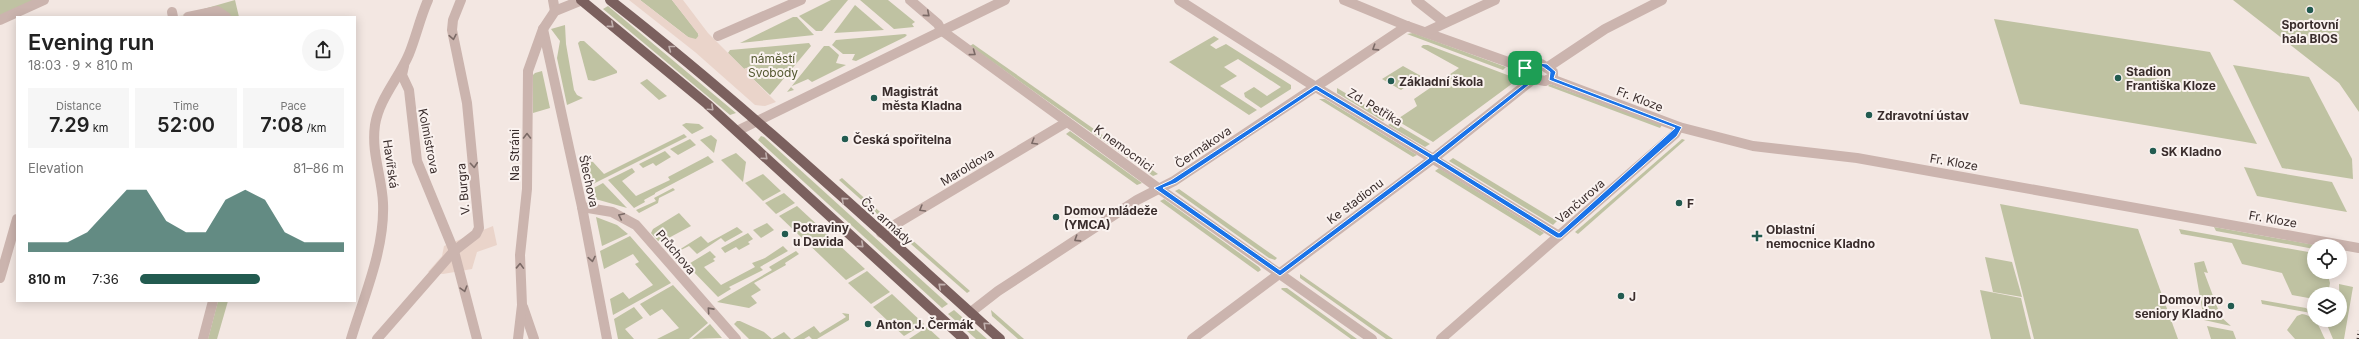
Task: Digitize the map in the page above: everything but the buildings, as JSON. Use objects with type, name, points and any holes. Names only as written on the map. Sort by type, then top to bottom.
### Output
[{"type":"main road","points":[[582,0],[736,131],[964,339]]},
{"type":"main road","name":"Čs. armády","points":[[610,0],[675,51],[757,121],[1000,339]]},
{"type":"street","points":[[0,20],[44,0]]},
{"type":"street","name":"Havířská","points":[[352,339],[376,256],[382,226],[383,204],[374,146],[375,124],[383,102],[405,60],[420,17],[428,0]]},
{"type":"street","name":"V. Burgra","points":[[377,339],[454,251],[476,234],[479,228],[467,103],[452,30],[452,20],[461,0]]},
{"type":"street","points":[[553,0],[555,11],[582,0]]},
{"type":"street","points":[[718,36],[801,0]]},
{"type":"street","points":[[910,0],[938,24],[941,30]]},
{"type":"street","points":[[736,131],[1005,0]]},
{"type":"street","name":"Zd. Petříka","points":[[1179,0],[1316,87],[1559,236]]},
{"type":"street","points":[[1344,0],[1407,26],[1525,68]]},
{"type":"street","points":[[1416,0],[1444,22]]},
{"type":"street","points":[[1426,32],[1444,22],[1495,0]]},
{"type":"street","points":[[1548,67],[1605,29],[1662,0]]},
{"type":"street","name":"Na Stráni","points":[[518,339],[522,305],[520,268],[527,189],[528,72],[543,28],[555,11]]},
{"type":"street","points":[[194,16],[217,12],[224,16]]},
{"type":"street","name":"Čermákova","points":[[971,312],[998,291],[1158,188],[1174,181],[1407,26]]},
{"type":"street","name":"Štechova","points":[[543,28],[582,207],[607,339]]},
{"type":"street","name":"K nemocnici","points":[[941,30],[1158,188],[1372,339]]},
{"type":"street","name":"Kolmistrova","points":[[405,60],[402,75],[409,90],[410,110],[417,161],[424,182],[454,251],[477,339]]},
{"type":"street","points":[[1537,63],[1548,67],[1553,72],[1551,79],[1545,81],[1532,80],[1524,73],[1525,68],[1529,64],[1537,63]]},
{"type":"street","name":"Fr. Kloze","points":[[1551,79],[1679,127],[1753,146],[1857,158],[2359,248]]},
{"type":"street","name":"Ke stadionu","points":[[1192,339],[1434,158],[1532,80]]},
{"type":"street","name":"Maroldova","points":[[881,233],[1067,122]]},
{"type":"street","name":"Vančurova","points":[[1441,339],[1675,134],[1679,127]]},
{"type":"street","name":"Průchova","points":[[582,207],[612,212],[636,225],[736,339]]},
{"type":"street","points":[[0,278],[16,222]]},
{"type":"street","points":[[203,339],[213,302]]},
{"type":"street","name":"Na Stráni","points":[[522,305],[534,339]]},
{"type":"green space","points":[[0,0],[41,0],[0,18]]},
{"type":"green space","points":[[235,0],[239,16],[225,16],[203,11],[179,16]]},
{"type":"green space","points":[[640,0],[672,0],[698,33],[699,38],[693,40],[688,37]]},
{"type":"green space","points":[[831,0],[848,0],[822,31],[816,31],[799,16]]},
{"type":"green space","points":[[860,0],[888,0],[915,22],[912,24],[914,27],[894,29]]},
{"type":"green space","points":[[2233,0],[2359,0],[2359,112],[2339,83]]},
{"type":"green space","points":[[855,5],[884,30],[834,33]]},
{"type":"green space","points":[[608,6],[736,113],[730,115],[603,9]]},
{"type":"green space","points":[[793,17],[797,17],[814,35],[740,43]]},
{"type":"green space","name":"Stadion Františka Kloze","points":[[1994,19],[2210,52],[2257,144],[2020,104]]},
{"type":"green space","points":[[565,25],[566,44],[574,90],[577,95],[583,98],[567,105],[557,58],[560,41],[551,29]]},
{"type":"green space","points":[[1413,33],[1506,67],[1503,70],[1407,34]]},
{"type":"green space","points":[[907,35],[905,37],[856,61],[852,60],[855,54],[843,54],[832,45],[836,40]]},
{"type":"green space","points":[[1214,36],[1219,39],[1210,45],[1216,49],[1226,44],[1291,85],[1291,89],[1261,108],[1245,97],[1244,93],[1254,87],[1267,96],[1281,87],[1238,59],[1224,67],[1237,76],[1220,86],[1257,110],[1249,115],[1169,62]]},
{"type":"green space","points":[[580,41],[584,41],[617,71],[617,73],[594,81],[588,80],[578,43]]},
{"type":"green space","name":"náměstí Svobody","points":[[809,43],[811,46],[770,95],[752,78],[757,75],[749,67],[744,69],[728,53],[730,50]]},
{"type":"green space","points":[[973,44],[1158,174],[1153,176],[970,46]]},
{"type":"green space","points":[[1423,45],[1428,45],[1510,76],[1513,83],[1433,142],[1396,120],[1417,106],[1414,99],[1459,68],[1421,47]]},
{"type":"green space","points":[[824,46],[829,46],[839,55],[836,63],[846,65],[812,82],[808,79],[791,87]]},
{"type":"green space","points":[[2233,65],[2309,77],[2352,159],[2353,179],[2282,168]]},
{"type":"green space","points":[[1403,66],[1421,76],[1401,90],[1382,79]]},
{"type":"green space","points":[[542,71],[550,108],[533,113],[533,75]]},
{"type":"green space","points":[[647,79],[667,96],[659,100],[640,83]]},
{"type":"green space","points":[[1550,84],[1662,125],[1660,128],[1548,86]]},
{"type":"green space","points":[[791,87],[794,90],[787,92]]},
{"type":"green space","points":[[1337,88],[1387,118],[1383,121],[1337,93]]},
{"type":"green space","points":[[1319,99],[1325,99],[1417,155],[1413,157]]},
{"type":"green space","points":[[1393,122],[1430,144],[1425,147],[1388,125]]},
{"type":"green space","points":[[686,123],[699,124],[704,128],[692,134],[682,125]]},
{"type":"green space","points":[[1070,131],[1142,183],[1137,185],[1066,134]]},
{"type":"green space","points":[[684,134],[687,137],[589,186],[584,161],[593,162],[604,174]]},
{"type":"green space","points":[[711,135],[717,140],[714,153],[700,140]]},
{"type":"green space","points":[[761,136],[764,137],[948,304],[942,308],[758,140]]},
{"type":"green space","points":[[690,139],[696,145],[678,155],[670,149]]},
{"type":"green space","points":[[1682,139],[1685,140],[1578,234],[1575,232]]},
{"type":"green space","points":[[665,151],[671,157],[656,166],[653,163],[643,168],[639,164]]},
{"type":"green space","points":[[736,153],[746,162],[743,182],[721,160]]},
{"type":"green space","points":[[708,156],[714,162],[655,193],[644,200],[645,202],[634,208],[608,180],[632,168],[635,172],[622,181],[636,196],[670,180],[668,177]]},
{"type":"green space","points":[[1453,158],[1557,221],[1553,225],[1449,161]]},
{"type":"green space","points":[[2244,167],[2332,182],[2347,212],[2257,196]]},
{"type":"green space","points":[[1439,168],[1544,233],[1540,236],[1435,171]]},
{"type":"green space","points":[[763,174],[781,191],[763,201],[745,183]]},
{"type":"green space","points":[[842,178],[889,220],[884,220],[839,180]]},
{"type":"green space","points":[[603,183],[627,208],[592,198],[590,190]]},
{"type":"green space","points":[[673,188],[675,190],[659,198],[658,203],[639,213],[636,210],[656,201],[654,198]]},
{"type":"green space","points":[[1179,189],[1277,258],[1275,260],[1269,258],[1175,191]]},
{"type":"green space","points":[[784,193],[795,203],[776,214],[765,203]]},
{"type":"green space","points":[[1164,199],[1259,267],[1261,270],[1258,272],[1160,201]]},
{"type":"green space","points":[[2000,204],[2138,229],[2178,339],[2034,339]]},
{"type":"green space","points":[[797,206],[865,269],[846,280],[779,216]]},
{"type":"green space","points":[[679,213],[691,226],[663,241],[658,241],[651,233],[653,229]]},
{"type":"green space","points":[[596,217],[617,225],[628,234],[602,246]]},
{"type":"green space","points":[[767,223],[774,230],[761,238],[753,230]]},
{"type":"green space","points":[[737,227],[743,232],[725,242],[721,238],[697,254],[689,246],[671,255],[701,236],[708,243]]},
{"type":"green space","points":[[2214,227],[2307,244],[2307,248],[2216,231]]},
{"type":"green space","points":[[2179,229],[2307,252],[2307,279],[2329,279],[2329,287],[2307,287],[2307,298],[2292,295],[2282,273],[2242,264],[2232,243],[2181,234]]},
{"type":"green space","points":[[902,231],[970,291],[967,293],[903,237]]},
{"type":"green space","points":[[748,233],[753,239],[748,242],[750,244],[739,250],[736,247],[725,253],[721,248]]},
{"type":"green space","points":[[630,236],[671,283],[613,315],[610,299],[623,292],[629,299],[653,285],[635,264],[639,262],[633,254],[604,269],[600,251]]},
{"type":"green space","points":[[783,246],[788,251],[760,267],[763,270],[729,287],[731,289],[718,297],[687,265],[710,251],[716,257],[713,259],[715,261],[704,267],[721,285],[755,267],[752,263],[765,258]]},
{"type":"green space","points":[[796,251],[799,254],[785,263],[786,265],[754,283],[761,290],[751,296],[757,303],[749,308],[717,302],[772,270],[769,267]]},
{"type":"green space","points":[[1985,257],[2012,262],[2022,297],[1993,292]]},
{"type":"green space","points":[[2204,261],[2208,273],[2204,272],[2221,317],[2231,326],[2204,320],[2194,263]]},
{"type":"green space","points":[[867,271],[890,292],[871,304],[848,283]]},
{"type":"green space","points":[[1300,274],[1393,339],[1386,339],[1300,278]]},
{"type":"green space","points":[[2339,284],[2353,287],[2347,322],[2347,287],[2339,287]]},
{"type":"green space","points":[[673,285],[708,323],[689,339],[657,339],[679,328],[662,309],[650,316],[640,304]]},
{"type":"green space","points":[[1287,288],[1357,339],[1351,339],[1281,289]]},
{"type":"green space","points":[[1980,290],[2021,298],[2031,339],[1991,339]]},
{"type":"green space","points":[[892,294],[924,324],[904,336],[873,307]]},
{"type":"green space","points":[[2261,300],[2306,308],[2307,312],[2262,304]]},
{"type":"green space","points":[[218,302],[228,302],[217,339],[208,339]]},
{"type":"green space","points":[[634,307],[643,318],[625,329],[634,339],[618,339],[614,319]]},
{"type":"green space","points":[[954,310],[987,339],[976,339],[948,314]]},
{"type":"green space","points":[[991,310],[1024,339],[1018,339],[992,316]]},
{"type":"green space","points":[[842,313],[849,314],[849,320],[817,339],[812,339],[809,336],[804,339],[793,339],[814,326],[820,333],[846,317]]},
{"type":"green space","points":[[2302,314],[2307,315],[2307,327],[2319,327],[2325,339],[2295,339],[2287,330],[2297,316]]},
{"type":"green space","points":[[737,321],[764,332],[772,339],[749,339],[734,324]]},
{"type":"green space","points":[[710,324],[722,338],[692,339]]},
{"type":"green space","points":[[2207,326],[2233,331],[2236,339],[2211,339]]},
{"type":"green space","points":[[927,327],[940,339],[909,339]]},
{"type":"green space","points":[[2328,327],[2346,327],[2344,339],[2333,339]]},
{"type":"green space","points":[[784,332],[791,339],[772,339]]},
{"type":"shaded area","points":[[629,0],[640,0],[688,37],[696,39],[699,35],[672,0],[683,0],[708,33],[744,69],[749,67],[757,75],[752,78],[776,102],[765,106],[755,105],[695,52]]},
{"type":"shaded area","points":[[493,226],[497,245],[477,252],[472,269],[443,274],[428,272],[442,256],[444,246]]},
{"type":"railway","points":[[2358,339],[2359,331]]},
{"type":"place","name":"Sportovní hala BIOS","points":[[2310,10]]},
{"type":"place","name":"Stadion Františka Kloze","points":[[2118,78]]},
{"type":"place","name":"Základní škola","points":[[1391,81]]},
{"type":"place","name":"Magistrát města Kladna","points":[[874,98]]},
{"type":"place","name":"Zdravotní ústav","points":[[1869,115]]},
{"type":"place","name":"Česká spořitelna","points":[[845,139]]},
{"type":"place","name":"SK Kladno","points":[[2153,151]]},
{"type":"place","name":"F","points":[[1679,203]]},
{"type":"place","name":"Domov mládeže (YMCA)","points":[[1056,217]]},
{"type":"place","name":"Potraviny u Davida","points":[[785,234]]},
{"type":"place","name":"Oblastní nemocnice Kladno","points":[[1757,236]]},
{"type":"place","name":"J","points":[[1621,296]]},
{"type":"place","name":"Domov pro seniory Kladno","points":[[2231,306]]},
{"type":"place","name":"Anton J. Čermák","points":[[868,324]]},
{"type":"route","points":[[1525,68],[1524,73],[1532,80],[1434,158],[1316,87],[1174,181],[1158,188],[1280,274],[1434,158],[1559,236],[1675,134],[1679,127],[1551,79],[1553,77],[1553,72],[1545,65],[1537,63],[1529,64],[1525,68]]}]
